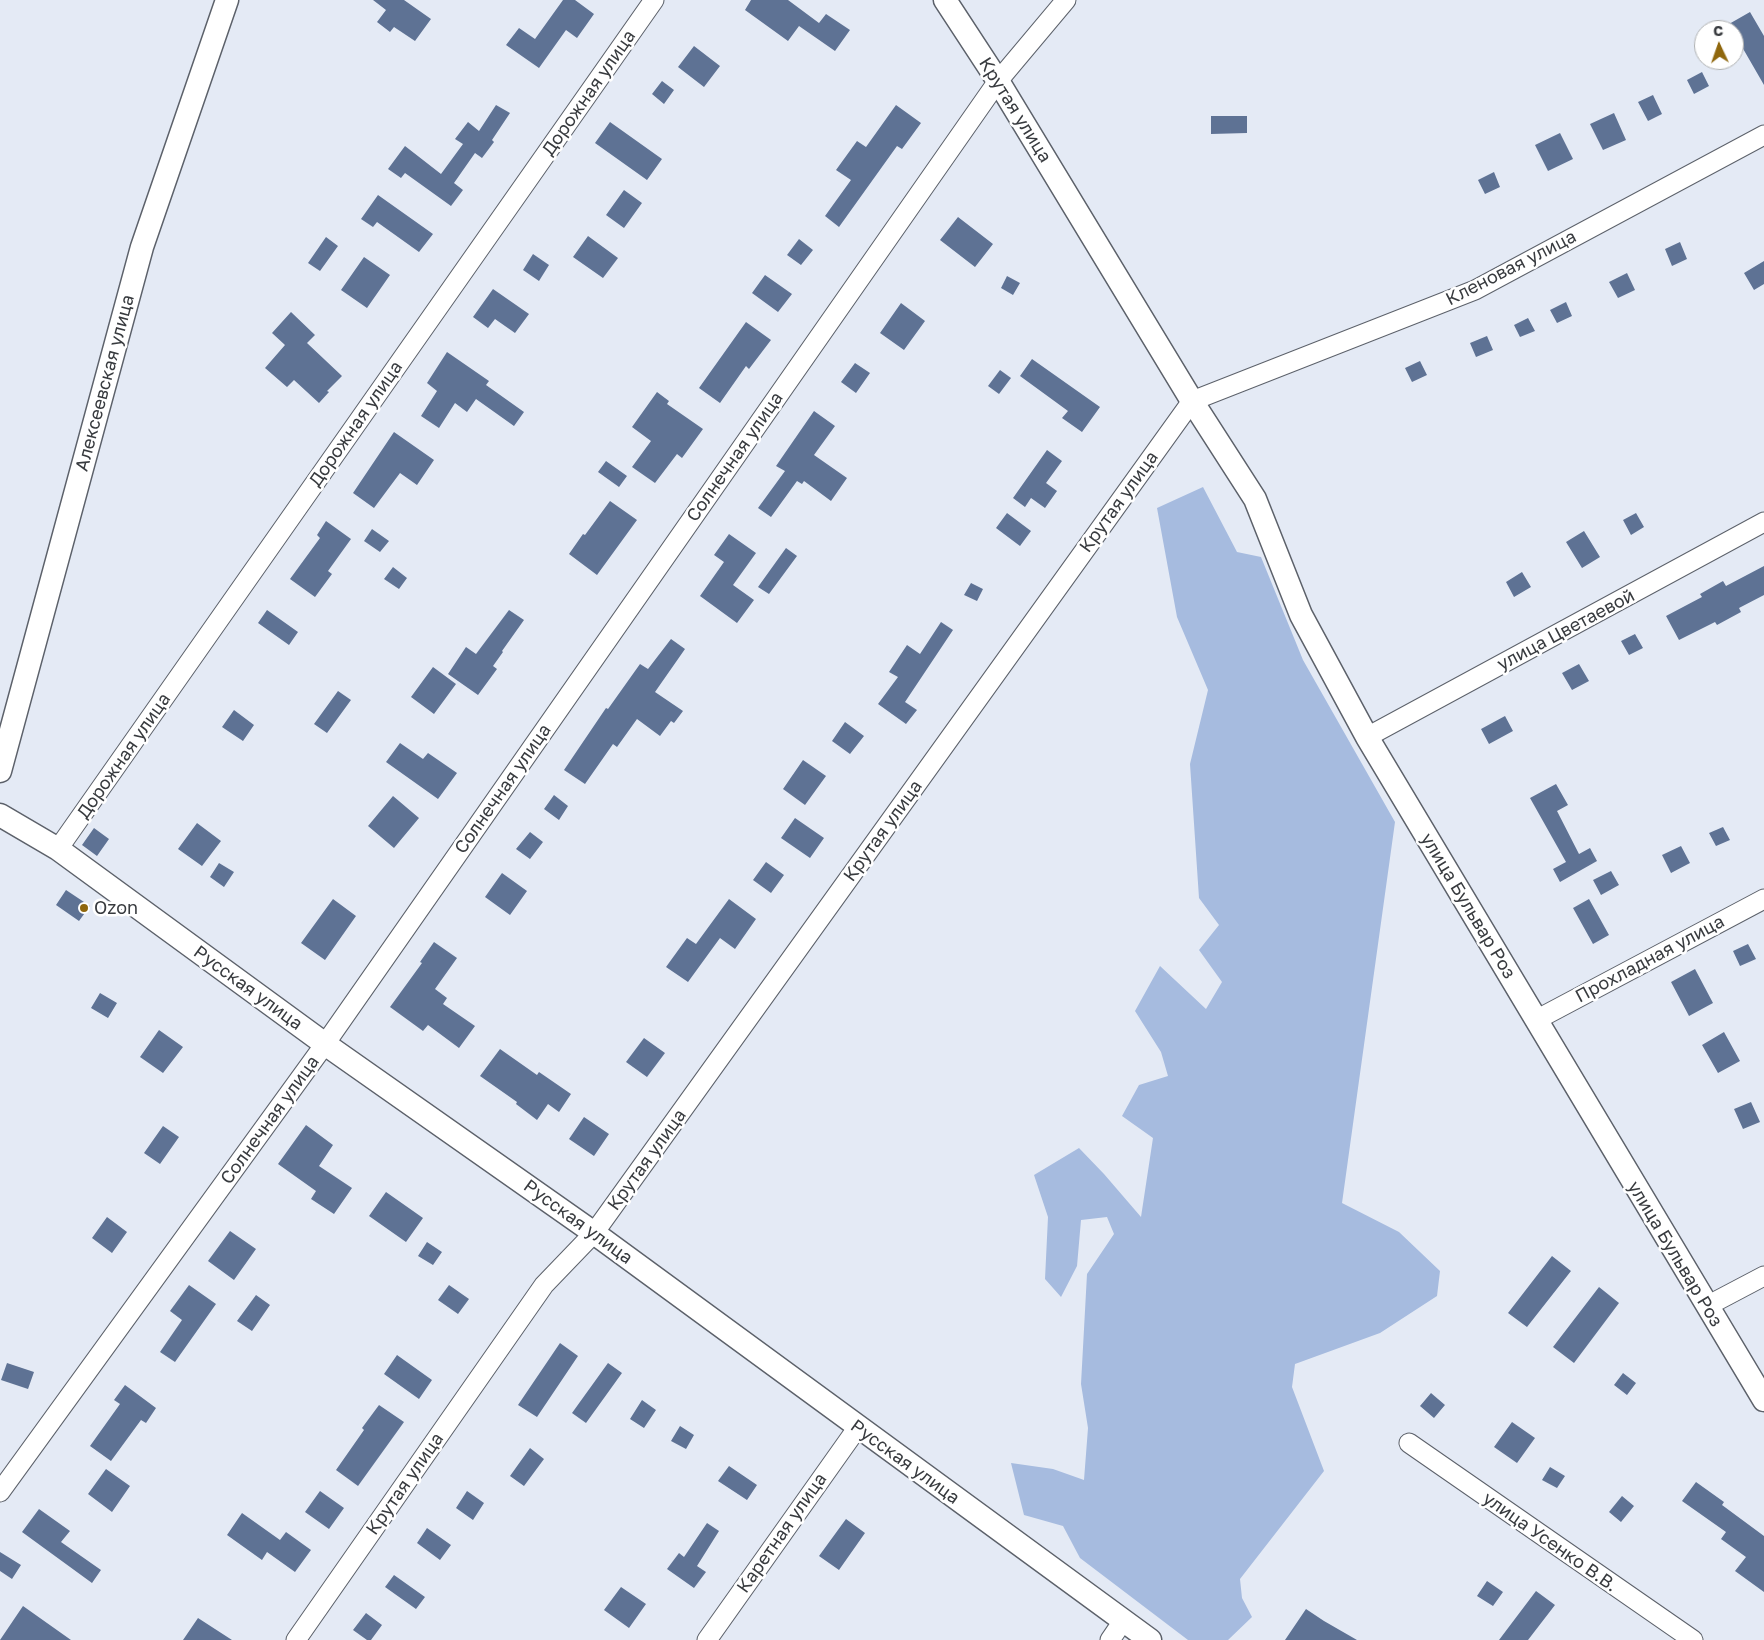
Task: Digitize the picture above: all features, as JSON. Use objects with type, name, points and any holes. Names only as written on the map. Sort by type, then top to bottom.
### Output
[{"type":"street","name":"Алексеевская улица","points":[[0,771],[142,247],[227,0]]},
{"type":"street","name":"Дорожная улица","points":[[58,848],[654,0]]},
{"type":"street","name":"Крутая улица","points":[[296,1640],[544,1285],[594,1233],[1192,402],[998,81],[945,0]]},
{"type":"street","name":"Солнечная улица","points":[[0,1492],[325,1044],[998,81],[1066,0]]},
{"type":"street","name":"Кленовая улица","points":[[1192,402],[1475,290],[1764,135]]},
{"type":"street","name":"улица Бульвар Роз","points":[[1192,402],[1255,499],[1301,615],[1367,737],[1764,1400]]},
{"type":"street","name":"улица Цветаевой","points":[[1367,737],[1764,522]]},
{"type":"street","name":"Русская улица","points":[[0,815],[58,848],[325,1044],[594,1233],[1150,1640]]},
{"type":"street","name":"Прохладная улица","points":[[1536,1020],[1764,899]]},
{"type":"street","points":[[1707,1306],[1764,1276]]},
{"type":"street","name":"Каретная улица","points":[[707,1640],[858,1427]]},
{"type":"street","name":"улица Усенко В.В.","points":[[1409,1443],[1693,1640]]},
{"type":"street","points":[[1110,1640],[1123,1621]]},
{"type":"shaded area","points":[[1203,487],[1237,552],[1261,557],[1303,660],[1395,822],[1342,1203],[1399,1232],[1440,1271],[1437,1296],[1380,1333],[1295,1364],[1292,1387],[1324,1471],[1240,1579],[1242,1598],[1252,1617],[1228,1640],[1188,1640],[1080,1558],[1063,1526],[1024,1515],[1011,1463],[1053,1469],[1084,1480],[1088,1428],[1081,1384],[1087,1274],[1114,1234],[1107,1217],[1081,1220],[1077,1266],[1061,1297],[1045,1279],[1048,1217],[1034,1175],[1079,1148],[1141,1217],[1153,1138],[1122,1116],[1139,1085],[1168,1076],[1161,1052],[1135,1011],[1160,966],[1206,1009],[1222,982],[1199,950],[1219,925],[1199,898],[1190,764],[1208,690],[1177,617],[1157,508]]},
{"type":"building","points":[[373,0],[404,0],[431,19],[415,41],[394,27],[390,32],[377,22],[386,10]]},
{"type":"building","points":[[563,0],[575,0],[594,14],[577,38],[566,30],[539,68],[506,45],[519,28],[535,39]]},
{"type":"building","points":[[751,0],[788,0],[819,23],[826,14],[850,30],[835,51],[799,26],[788,41],[745,10]]},
{"type":"building","points":[[1750,12],[1764,36],[1764,85],[1744,50],[1744,20],[1736,20]]},
{"type":"building","points":[[694,46],[720,66],[704,87],[678,67]]},
{"type":"building","points":[[1702,72],[1709,86],[1694,94],[1687,80]]},
{"type":"building","points":[[662,81],[674,90],[664,104],[652,94]]},
{"type":"building","points":[[1653,95],[1662,114],[1648,121],[1638,102]]},
{"type":"building","points":[[496,105],[510,113],[492,140],[494,142],[482,158],[475,153],[454,183],[463,190],[451,206],[405,173],[401,178],[388,169],[405,146],[441,174],[463,144],[455,139],[468,122],[479,131]]},
{"type":"building","points":[[896,105],[921,123],[902,149],[897,146],[839,227],[825,216],[851,180],[836,170],[857,141],[866,147]]},
{"type":"building","points":[[1614,113],[1626,140],[1603,150],[1590,124]]},
{"type":"building","points":[[1211,116],[1247,116],[1247,133],[1211,134]]},
{"type":"building","points":[[610,122],[662,159],[647,180],[595,143]]},
{"type":"building","points":[[1560,133],[1573,159],[1548,171],[1535,145]]},
{"type":"building","points":[[1494,172],[1500,187],[1485,194],[1478,180]]},
{"type":"building","points":[[624,190],[642,203],[624,228],[606,215]]},
{"type":"building","points":[[378,195],[433,234],[419,252],[377,222],[373,227],[361,219]]},
{"type":"building","points":[[958,217],[993,244],[975,267],[940,240]]},
{"type":"building","points":[[588,236],[618,258],[603,278],[573,257]]},
{"type":"building","points":[[326,237],[338,246],[320,271],[308,263]]},
{"type":"building","points":[[799,239],[813,250],[801,265],[787,255]]},
{"type":"building","points":[[1680,242],[1687,259],[1672,266],[1665,249]]},
{"type":"building","points":[[533,254],[549,265],[539,281],[523,270]]},
{"type":"building","points":[[364,257],[390,275],[367,308],[341,290]]},
{"type":"building","points":[[1764,261],[1764,284],[1754,290],[1744,273]]},
{"type":"building","points":[[1627,273],[1635,290],[1618,298],[1609,282]]},
{"type":"building","points":[[765,275],[792,294],[778,312],[752,293]]},
{"type":"building","points":[[1007,276],[1020,283],[1013,295],[1001,288]]},
{"type":"building","points":[[493,289],[529,314],[515,333],[495,319],[488,328],[473,317]]},
{"type":"building","points":[[1566,302],[1572,316],[1557,323],[1550,310]]},
{"type":"building","points":[[901,303],[925,321],[904,350],[880,333]]},
{"type":"building","points":[[291,312],[315,335],[307,343],[342,376],[327,391],[329,392],[319,403],[294,380],[287,387],[265,368],[285,345],[272,333]]},
{"type":"building","points":[[1528,318],[1535,331],[1520,337],[1514,325]]},
{"type":"building","points":[[746,322],[771,340],[749,369],[746,366],[720,403],[699,388]]},
{"type":"building","points":[[1487,336],[1493,350],[1476,357],[1470,343]]},
{"type":"building","points":[[447,352],[489,381],[486,385],[524,412],[514,426],[476,399],[467,412],[455,403],[439,428],[421,416],[437,391],[427,383]]},
{"type":"building","points":[[1032,359],[1100,407],[1082,432],[1062,418],[1068,411],[1020,376]]},
{"type":"building","points":[[1420,361],[1427,375],[1412,382],[1405,368]]},
{"type":"building","points":[[855,363],[870,373],[856,393],[841,382]]},
{"type":"building","points":[[1000,370],[1011,378],[999,394],[988,386]]},
{"type":"building","points":[[657,392],[669,401],[667,404],[703,429],[682,458],[677,454],[655,483],[632,467],[651,441],[632,427]]},
{"type":"building","points":[[814,411],[835,426],[814,455],[847,478],[831,501],[804,481],[802,484],[797,481],[771,517],[758,508],[785,471],[776,466]]},
{"type":"building","points":[[394,432],[434,460],[417,485],[400,473],[374,508],[353,493]]},
{"type":"building","points":[[1047,450],[1062,461],[1046,483],[1057,491],[1045,508],[1031,498],[1025,507],[1013,498]]},
{"type":"building","points":[[606,461],[627,476],[619,487],[598,472]]},
{"type":"building","points":[[610,501],[637,520],[597,575],[569,554]]},
{"type":"building","points":[[1007,513],[1031,531],[1020,546],[996,528]]},
{"type":"building","points":[[1636,513],[1644,527],[1631,535],[1623,520]]},
{"type":"building","points":[[326,521],[351,539],[328,571],[332,574],[315,597],[290,579],[320,538],[317,535]]},
{"type":"building","points":[[372,529],[389,541],[380,552],[364,541]]},
{"type":"building","points":[[1584,531],[1600,557],[1582,568],[1566,542]]},
{"type":"building","points":[[729,534],[756,553],[733,585],[754,600],[737,623],[700,596],[724,562],[714,555]]},
{"type":"building","points":[[786,548],[797,556],[769,594],[758,587]]},
{"type":"building","points":[[1764,566],[1764,595],[1739,608],[1741,612],[1717,625],[1715,622],[1679,640],[1666,616],[1702,597],[1700,594],[1723,581],[1726,586]]},
{"type":"building","points":[[393,567],[407,578],[399,589],[384,579]]},
{"type":"building","points":[[1522,572],[1531,587],[1514,597],[1506,582]]},
{"type":"building","points":[[971,583],[983,589],[977,601],[964,595]]},
{"type":"building","points":[[267,610],[298,632],[289,645],[258,623]]},
{"type":"building","points":[[509,610],[524,620],[493,666],[497,669],[478,695],[448,674],[466,647],[476,654]]},
{"type":"building","points":[[941,622],[953,630],[905,702],[917,710],[906,724],[878,704],[898,677],[889,672],[907,645],[920,654]]},
{"type":"building","points":[[1635,634],[1643,648],[1629,655],[1621,641]]},
{"type":"building","points":[[671,639],[685,649],[655,692],[683,711],[674,723],[671,721],[660,736],[637,719],[617,747],[613,744],[585,784],[564,770],[606,708],[608,709],[640,664],[648,669]]},
{"type":"building","points":[[1579,664],[1589,681],[1572,690],[1562,673]]},
{"type":"building","points":[[433,667],[456,684],[434,714],[411,697]]},
{"type":"building","points":[[338,691],[351,700],[327,733],[314,724]]},
{"type":"building","points":[[234,710],[254,725],[243,741],[222,727]]},
{"type":"building","points":[[1505,716],[1513,731],[1489,744],[1481,729]]},
{"type":"building","points":[[845,722],[864,736],[850,754],[832,741]]},
{"type":"building","points":[[400,743],[423,759],[428,753],[457,773],[438,799],[386,762]]},
{"type":"building","points":[[803,760],[826,776],[805,805],[783,789]]},
{"type":"building","points":[[1556,784],[1568,805],[1557,811],[1579,854],[1590,848],[1597,861],[1560,882],[1553,869],[1566,862],[1530,798]]},
{"type":"building","points":[[554,795],[568,806],[559,820],[544,809]]},
{"type":"building","points":[[393,796],[419,818],[394,848],[368,826]]},
{"type":"building","points":[[795,818],[824,838],[810,858],[781,838]]},
{"type":"building","points":[[197,823],[221,841],[202,866],[178,849]]},
{"type":"building","points":[[1723,827],[1730,840],[1716,846],[1709,833]]},
{"type":"building","points":[[94,828],[109,839],[97,856],[82,845]]},
{"type":"building","points":[[530,832],[543,842],[530,859],[516,849]]},
{"type":"building","points":[[1681,846],[1690,863],[1671,873],[1662,855]]},
{"type":"building","points":[[766,862],[784,875],[771,893],[753,880]]},
{"type":"building","points":[[219,863],[234,872],[224,887],[210,877]]},
{"type":"building","points":[[1611,871],[1619,885],[1601,895],[1593,880]]},
{"type":"building","points":[[502,873],[527,891],[510,915],[485,897]]},
{"type":"building","points":[[66,890],[90,906],[79,921],[56,905]]},
{"type":"building","points":[[333,899],[356,916],[325,960],[301,943]]},
{"type":"building","points":[[729,899],[756,919],[735,949],[720,938],[688,982],[666,967],[687,938],[696,944]]},
{"type":"building","points":[[1589,899],[1609,935],[1593,944],[1573,908]]},
{"type":"building","points":[[434,942],[457,958],[435,989],[447,998],[443,1004],[475,1026],[459,1048],[428,1025],[423,1031],[390,1007],[422,963],[420,962]]},
{"type":"building","points":[[1748,944],[1756,959],[1740,966],[1733,951]]},
{"type":"building","points":[[1695,969],[1713,1003],[1689,1016],[1671,982]]},
{"type":"building","points":[[100,993],[117,1003],[108,1018],[91,1008]]},
{"type":"building","points":[[159,1030],[183,1047],[163,1073],[140,1057]]},
{"type":"building","points":[[1724,1032],[1740,1061],[1718,1073],[1702,1045]]},
{"type":"building","points":[[644,1038],[665,1053],[647,1077],[626,1062]]},
{"type":"building","points":[[500,1049],[537,1075],[539,1072],[571,1094],[559,1112],[548,1104],[537,1120],[516,1104],[517,1102],[480,1076]]},
{"type":"building","points":[[1751,1102],[1760,1122],[1743,1129],[1734,1109]]},
{"type":"building","points":[[584,1117],[609,1134],[594,1156],[569,1139]]},
{"type":"building","points":[[306,1125],[333,1145],[319,1166],[352,1188],[334,1214],[311,1199],[316,1191],[278,1164]]},
{"type":"building","points":[[163,1126],[179,1137],[160,1164],[144,1153]]},
{"type":"building","points":[[386,1192],[423,1218],[406,1242],[369,1216]]},
{"type":"building","points":[[107,1217],[127,1232],[112,1253],[92,1238]]},
{"type":"building","points":[[230,1231],[256,1249],[234,1280],[208,1261]]},
{"type":"building","points":[[427,1242],[442,1252],[433,1265],[418,1256]]},
{"type":"building","points":[[1552,1256],[1571,1271],[1527,1327],[1508,1313]]},
{"type":"building","points":[[189,1285],[216,1304],[175,1362],[160,1352],[182,1320],[170,1311]]},
{"type":"building","points":[[449,1285],[469,1299],[458,1314],[438,1300]]},
{"type":"building","points":[[1599,1287],[1619,1303],[1574,1363],[1553,1347]]},
{"type":"building","points":[[256,1295],[270,1305],[252,1331],[237,1321]]},
{"type":"building","points":[[560,1343],[578,1356],[537,1417],[518,1405]]},
{"type":"building","points":[[397,1355],[432,1380],[419,1399],[384,1374]]},
{"type":"building","points":[[7,1363],[34,1372],[28,1389],[1,1380]]},
{"type":"building","points":[[608,1363],[622,1373],[586,1423],[572,1413]]},
{"type":"building","points":[[1623,1373],[1636,1383],[1627,1395],[1614,1385]]},
{"type":"building","points":[[125,1385],[156,1408],[146,1423],[141,1420],[111,1461],[90,1446],[120,1404],[114,1400]]},
{"type":"building","points":[[1431,1393],[1445,1405],[1434,1418],[1420,1406]]},
{"type":"building","points":[[642,1400],[656,1410],[644,1428],[630,1419]]},
{"type":"building","points":[[379,1405],[404,1422],[358,1486],[336,1470]]},
{"type":"building","points":[[1512,1422],[1535,1438],[1517,1463],[1494,1447]]},
{"type":"building","points":[[680,1426],[694,1435],[686,1449],[671,1441]]},
{"type":"building","points":[[530,1448],[544,1459],[524,1486],[510,1476]]},
{"type":"building","points":[[729,1466],[757,1485],[747,1500],[718,1481]]},
{"type":"building","points":[[1550,1467],[1565,1476],[1557,1488],[1542,1480]]},
{"type":"building","points":[[106,1469],[130,1486],[112,1512],[88,1494]]},
{"type":"building","points":[[1696,1482],[1724,1502],[1722,1505],[1764,1536],[1764,1592],[1735,1571],[1746,1557],[1721,1539],[1726,1532],[1682,1501]]},
{"type":"building","points":[[320,1491],[344,1508],[329,1529],[305,1512]]},
{"type":"building","points":[[467,1491],[484,1503],[473,1520],[456,1508]]},
{"type":"building","points":[[1622,1496],[1634,1506],[1621,1522],[1609,1512]]},
{"type":"building","points":[[39,1509],[70,1531],[61,1542],[101,1570],[92,1583],[22,1532]]},
{"type":"building","points":[[242,1513],[280,1540],[286,1532],[311,1550],[295,1572],[267,1552],[262,1560],[227,1535]]},
{"type":"building","points":[[846,1519],[865,1533],[839,1570],[819,1556]]},
{"type":"building","points":[[707,1523],[719,1531],[697,1566],[706,1572],[694,1588],[667,1569],[679,1553],[684,1557]]},
{"type":"building","points":[[427,1528],[451,1545],[440,1560],[417,1543]]},
{"type":"building","points":[[0,1552],[21,1565],[12,1579],[0,1571]]},
{"type":"building","points":[[394,1575],[425,1597],[416,1609],[385,1587]]},
{"type":"building","points":[[1487,1581],[1503,1592],[1493,1606],[1477,1596]]},
{"type":"building","points":[[621,1587],[646,1604],[629,1628],[604,1610]]},
{"type":"building","points":[[1536,1591],[1555,1605],[1528,1640],[1499,1640]]},
{"type":"building","points":[[23,1606],[71,1640],[0,1640]]},
{"type":"building","points":[[1306,1609],[1324,1621],[1357,1640],[1285,1640]]},
{"type":"building","points":[[366,1613],[382,1625],[371,1640],[367,1640],[353,1630]]},
{"type":"building","points":[[198,1618],[232,1640],[183,1640]]},
{"type":"place","name":"Ozon","points":[[84,908]]}]
